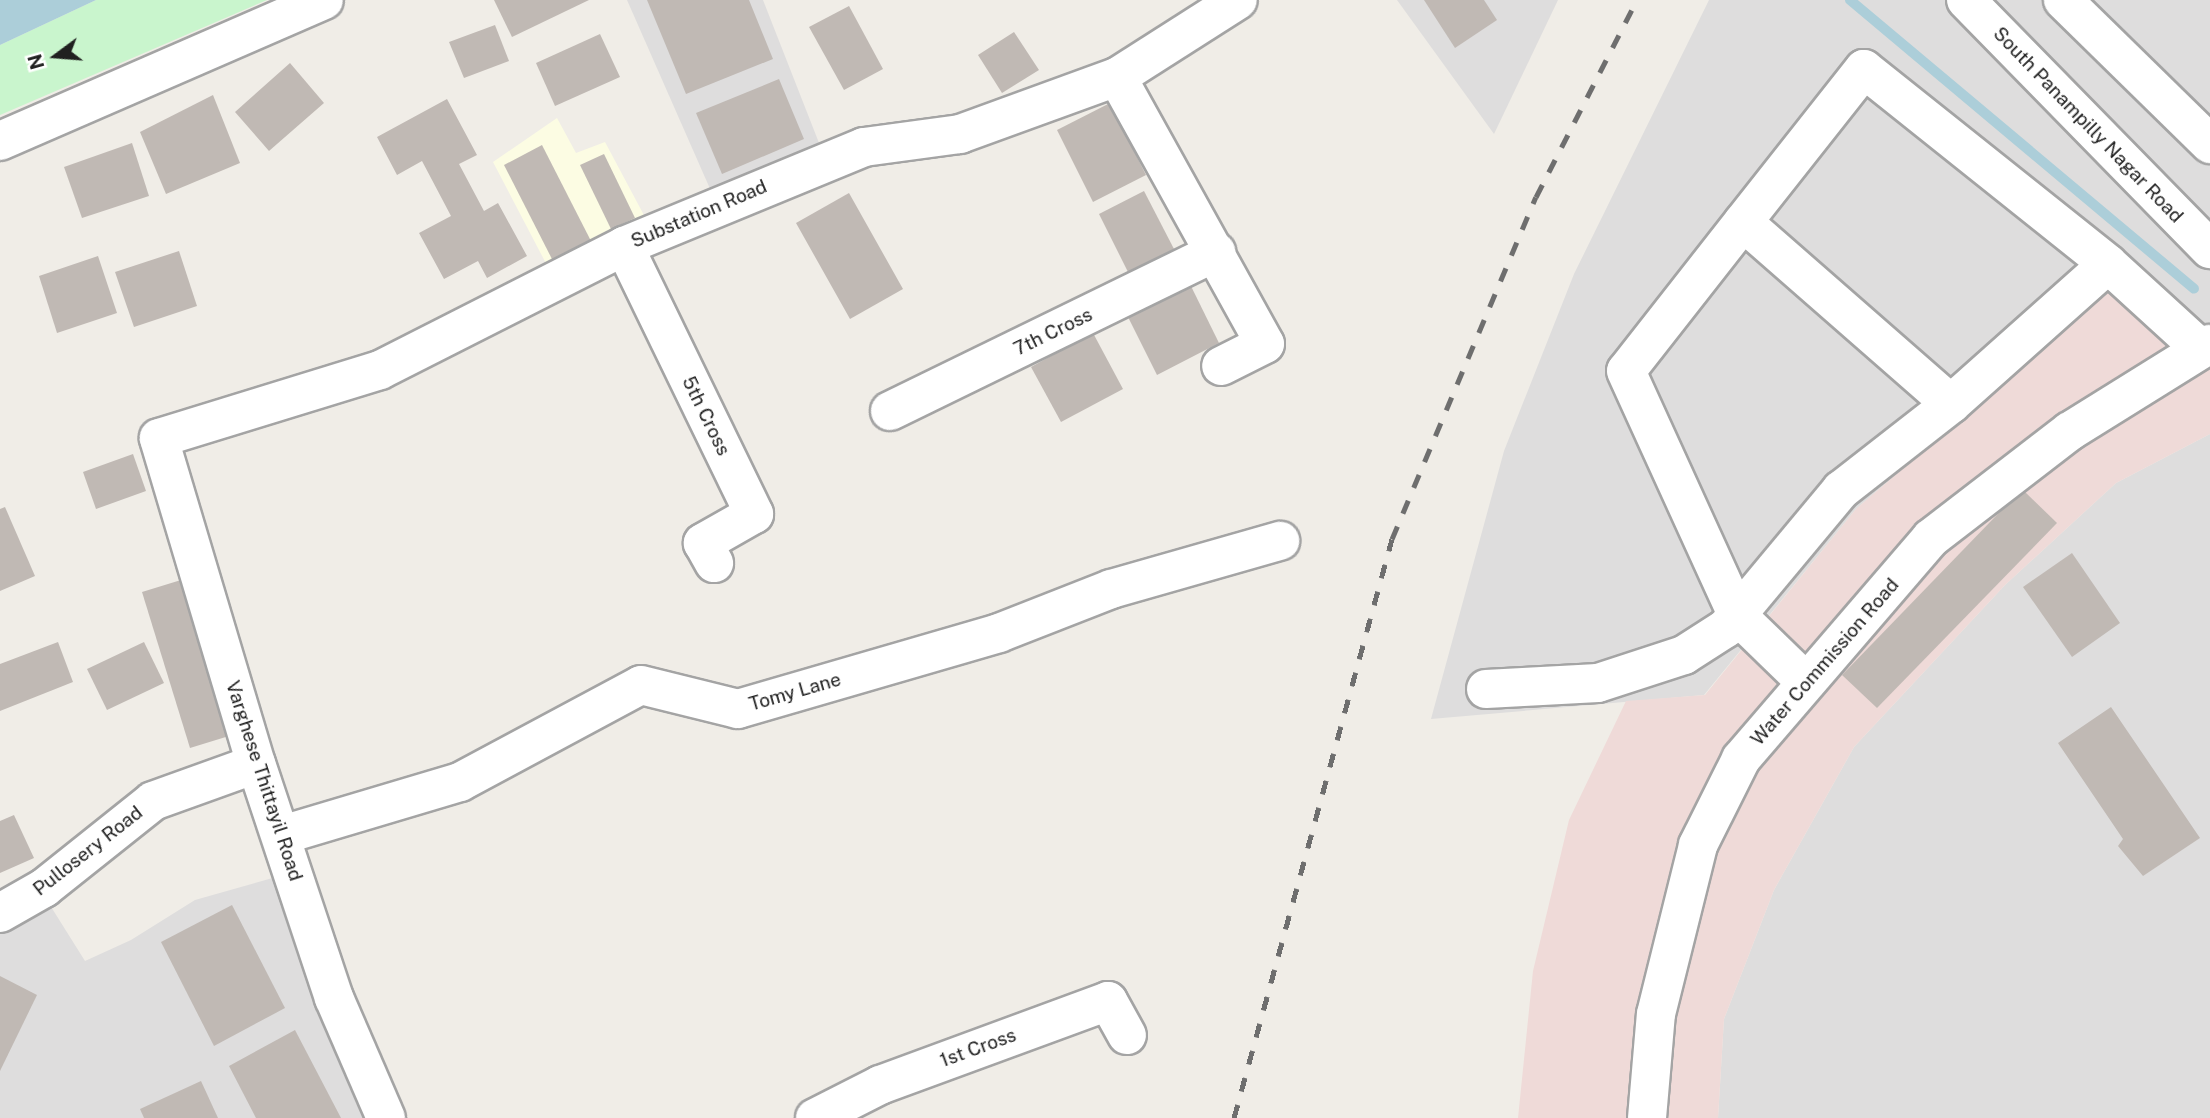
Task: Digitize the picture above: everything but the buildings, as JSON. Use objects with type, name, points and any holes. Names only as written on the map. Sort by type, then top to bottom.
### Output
[{"type":"street","points":[[0,141],[324,0]]},
{"type":"street","name":"Substation Road","points":[[159,438],[380,370],[624,246],[864,147],[960,134],[1117,77],[1238,0]]},
{"type":"street","name":"South Panampilly Nagar Road","points":[[1966,0],[2210,250]]},
{"type":"street","points":[[2063,0],[2206,129]]},
{"type":"street","points":[[1807,682],[1737,615],[1626,371],[1864,69],[2108,264],[2205,346]]},
{"type":"street","points":[[1117,77],[1265,344],[1222,366]]},
{"type":"street","points":[[1743,222],[1951,404]]},
{"type":"street","name":"5th Cross","points":[[624,246],[754,514],[703,543],[714,563]]},
{"type":"street","name":"7th Cross","points":[[890,411],[1216,253]]},
{"type":"street","points":[[1486,689],[1598,682],[1684,655],[1737,615],[1841,490],[1951,404],[2108,264]]},
{"type":"street","name":"Water Commission Road","points":[[1647,1118],[1656,1014],[1698,845],[1741,759],[1931,538],[2070,431],[2205,346]]},
{"type":"street","name":"Varghese Thittayil Road","points":[[159,438],[256,764],[282,835],[334,998],[387,1118]]},
{"type":"street","name":"Tomy Lane","points":[[282,835],[460,782],[641,684],[737,709],[999,633],[1111,589],[1280,541]]},
{"type":"street","name":"Pullosery Road","points":[[0,913],[44,888],[153,801],[256,764]]},
{"type":"street","name":"1st Cross","points":[[815,1118],[880,1085],[1108,1001],[1127,1035]]},
{"type":"shaded area","points":[[627,0],[763,0],[821,148],[711,191]]},
{"type":"shaded area","points":[[1397,0],[1558,0],[1494,134]]},
{"type":"shaded area","points":[[1709,0],[2210,0],[2210,350],[1960,420],[1856,509],[1704,695],[1431,719],[1504,451],[1574,274]]},
{"type":"shaded area","points":[[557,118],[576,153],[605,142],[646,219],[551,273],[493,162]]},
{"type":"shaded area","points":[[2133,270],[2210,350],[2210,434],[2116,483],[2005,585],[1854,747],[1774,890],[1724,1019],[1718,1118],[1518,1118],[1533,971],[1569,820],[1626,701],[1705,695],[1856,509]]},
{"type":"shaded area","points":[[2210,434],[2210,1118],[1718,1118],[1724,1019],[1774,890],[1854,747],[2005,585],[2116,483]]},
{"type":"shaded area","points":[[276,877],[371,1118],[0,1118],[0,929],[48,902],[85,961],[131,940],[195,900]]},
{"type":"green space","points":[[96,0],[267,0],[0,115],[0,45]]},
{"type":"water","points":[[0,0],[96,0],[0,45]]},
{"type":"waterway","points":[[1850,0],[2194,289]]},
{"type":"railway","points":[[1234,1118],[1392,539],[1536,197],[1637,0]]}]
